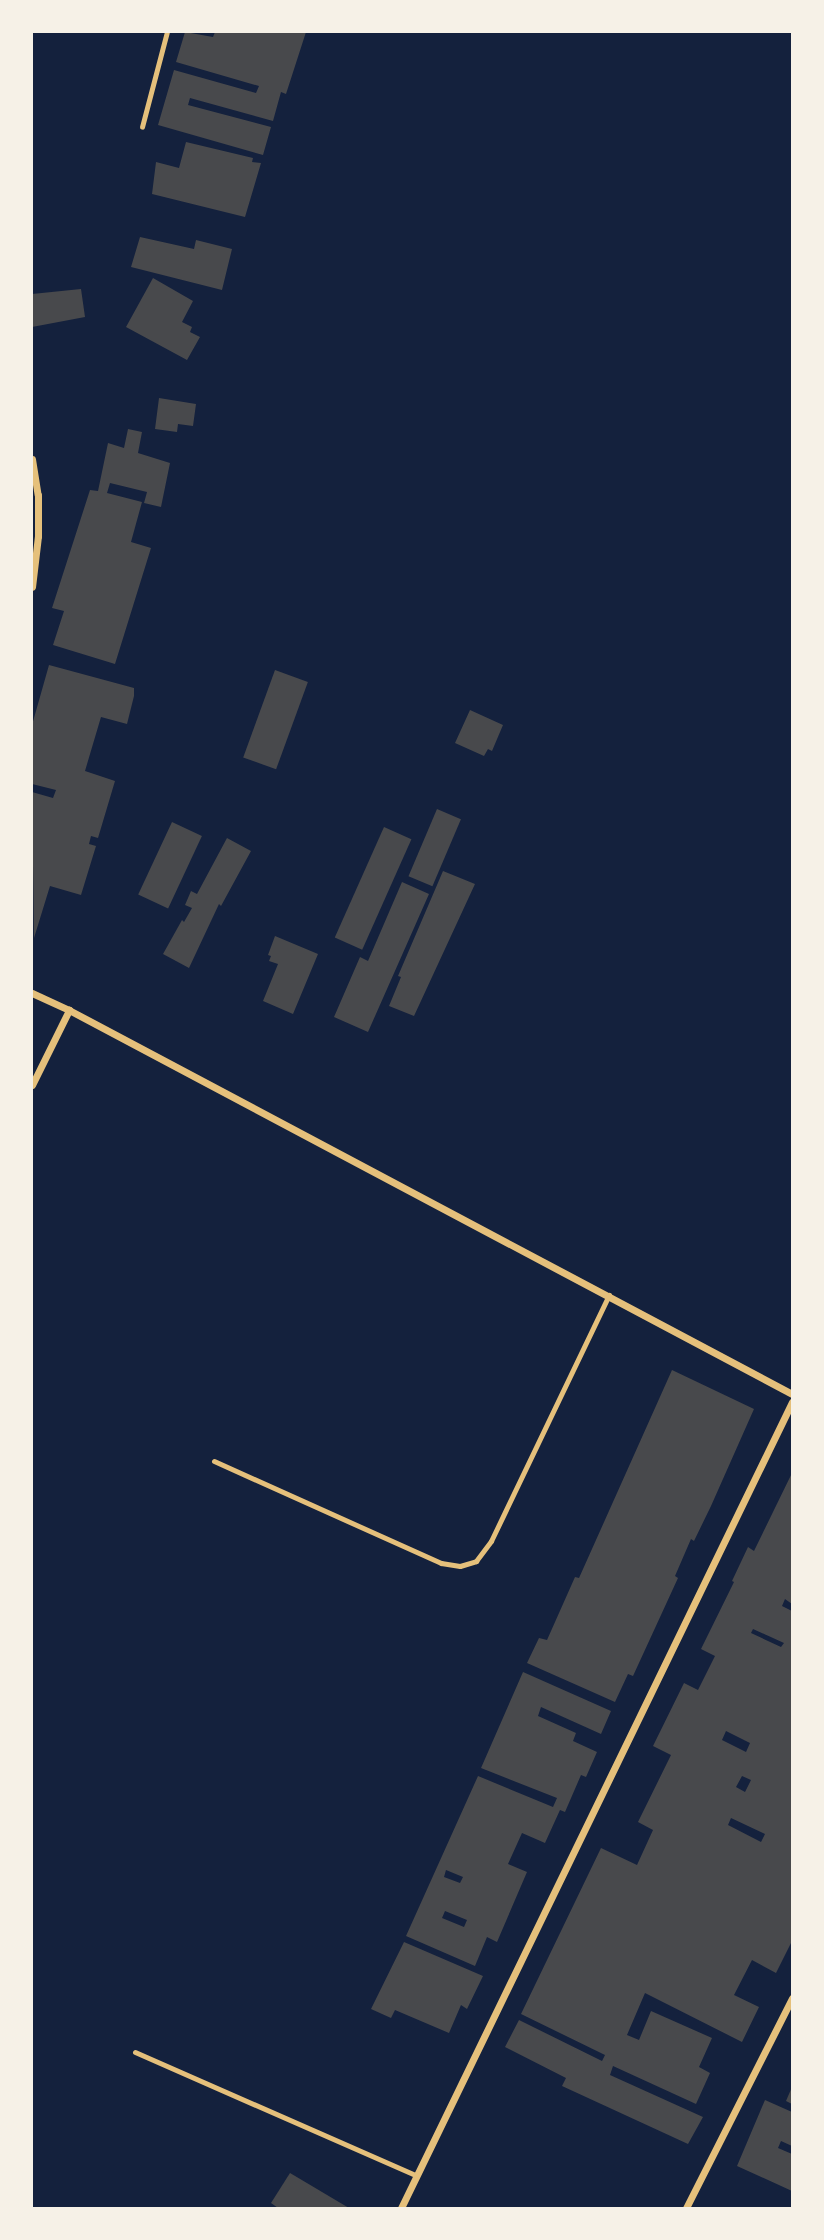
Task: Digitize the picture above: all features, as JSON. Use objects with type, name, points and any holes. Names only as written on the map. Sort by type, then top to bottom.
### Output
[{"type":"street","points":[[32,459],[38,495],[38,536],[32,587]]},
{"type":"street","points":[[32,993],[69,1010],[793,1394]]},
{"type":"street","points":[[32,1085],[69,1010]]},
{"type":"street","points":[[401,2208],[793,1402]]},
{"type":"street","points":[[686,2208],[793,1998]]},
{"type":"lane","points":[[214,1461],[441,1563],[460,1566],[476,1561],[491,1541],[609,1295]]},
{"type":"lane","points":[[135,2052],[418,2176]]},
{"type":"path","points":[[142,127],[167,32]]},
{"type":"building","points":[[185,32],[213,37],[215,32],[306,32],[286,94],[281,92],[273,121],[190,98],[188,105],[271,127],[263,155],[158,125],[174,70],[256,93],[259,86],[176,62]]},
{"type":"building","points":[[186,142],[253,158],[252,162],[261,163],[245,217],[152,194],[156,162],[179,168]]},
{"type":"building","points":[[140,237],[194,249],[196,240],[232,249],[222,290],[131,267]]},
{"type":"building","points":[[153,278],[193,301],[182,322],[192,327],[190,332],[200,337],[187,360],[126,327]]},
{"type":"building","points":[[81,289],[85,317],[32,327],[32,294]]},
{"type":"building","points":[[159,398],[196,404],[193,426],[178,424],[177,432],[155,429]]},
{"type":"building","points":[[128,429],[142,432],[138,453],[170,463],[161,507],[144,503],[147,492],[110,483],[107,493],[142,502],[131,542],[151,548],[115,664],[53,645],[64,611],[52,608],[90,490],[98,491],[108,443],[124,448]]},
{"type":"building","points":[[49,665],[134,688],[134,696],[127,724],[101,717],[85,771],[115,781],[98,838],[91,836],[89,844],[96,846],[81,895],[50,886],[34,938],[32,792],[53,798],[56,790],[32,784],[32,725]]},
{"type":"building","points":[[275,670],[308,682],[276,769],[243,757]]},
{"type":"building","points":[[470,710],[503,725],[492,751],[488,749],[484,756],[455,743]]},
{"type":"building","points":[[437,809],[461,819],[432,886],[408,876]]},
{"type":"building","points":[[172,822],[202,836],[168,908],[138,895]]},
{"type":"building","points":[[384,827],[411,839],[362,950],[335,938]]},
{"type":"building","points":[[227,838],[251,851],[221,906],[219,904],[189,968],[163,954],[192,908],[185,905],[191,891],[197,894]]},
{"type":"building","points":[[443,871],[475,884],[414,1016],[389,1006],[401,977],[398,976]]},
{"type":"building","points":[[402,882],[429,894],[368,1032],[334,1017],[360,957],[368,961]]},
{"type":"building","points":[[275,936],[318,954],[293,1014],[263,1001],[278,964],[269,961],[271,956],[268,955]]},
{"type":"building","points":[[672,1370],[754,1409],[711,1506],[694,1541],[691,1539],[675,1576],[678,1578],[633,1676],[628,1674],[615,1702],[527,1663],[539,1638],[547,1640],[575,1577],[579,1578]]},
{"type":"building","points":[[792,1473],[792,1604],[785,1599],[782,1606],[792,1611],[792,1941],[776,1973],[752,1960],[734,1995],[759,2007],[742,2042],[645,1993],[627,2035],[639,2040],[651,2011],[712,2038],[699,2067],[710,2073],[696,2104],[613,2066],[610,2075],[703,2117],[688,2144],[562,2086],[566,2078],[505,2047],[519,2020],[602,2061],[605,2055],[521,2014],[601,1848],[637,1865],[653,1830],[638,1822],[671,1755],[653,1746],[684,1683],[698,1690],[715,1656],[701,1649],[748,1547],[754,1551]],"holes":[[[753,1629],[784,1643],[781,1647],[751,1633]],[[726,1731],[750,1743],[746,1752],[722,1740]],[[742,1776],[751,1780],[745,1792],[736,1787]],[[731,1818],[765,1834],[761,1842],[728,1825]]]},
{"type":"building","points":[[523,1672],[611,1711],[601,1734],[541,1707],[538,1716],[576,1733],[573,1741],[597,1752],[586,1777],[581,1775],[565,1812],[560,1810],[545,1843],[522,1833],[508,1864],[527,1872],[497,1942],[487,1937],[475,1966],[406,1936],[478,1776],[553,1807],[557,1798],[481,1768]],"holes":[[[446,1870],[463,1877],[460,1883],[444,1877]],[[445,1911],[467,1920],[464,1927],[442,1918]]]},
{"type":"building","points":[[404,1942],[483,1976],[467,2009],[461,2005],[449,2033],[395,2010],[391,2018],[371,2009]]},
{"type":"building","points":[[792,2087],[792,2104],[786,2101]]},
{"type":"building","points":[[765,2100],[792,2112],[792,2146],[781,2141],[778,2148],[792,2154],[792,2191],[737,2166]]},
{"type":"building","points":[[290,2173],[349,2208],[278,2208],[271,2203]]}]
